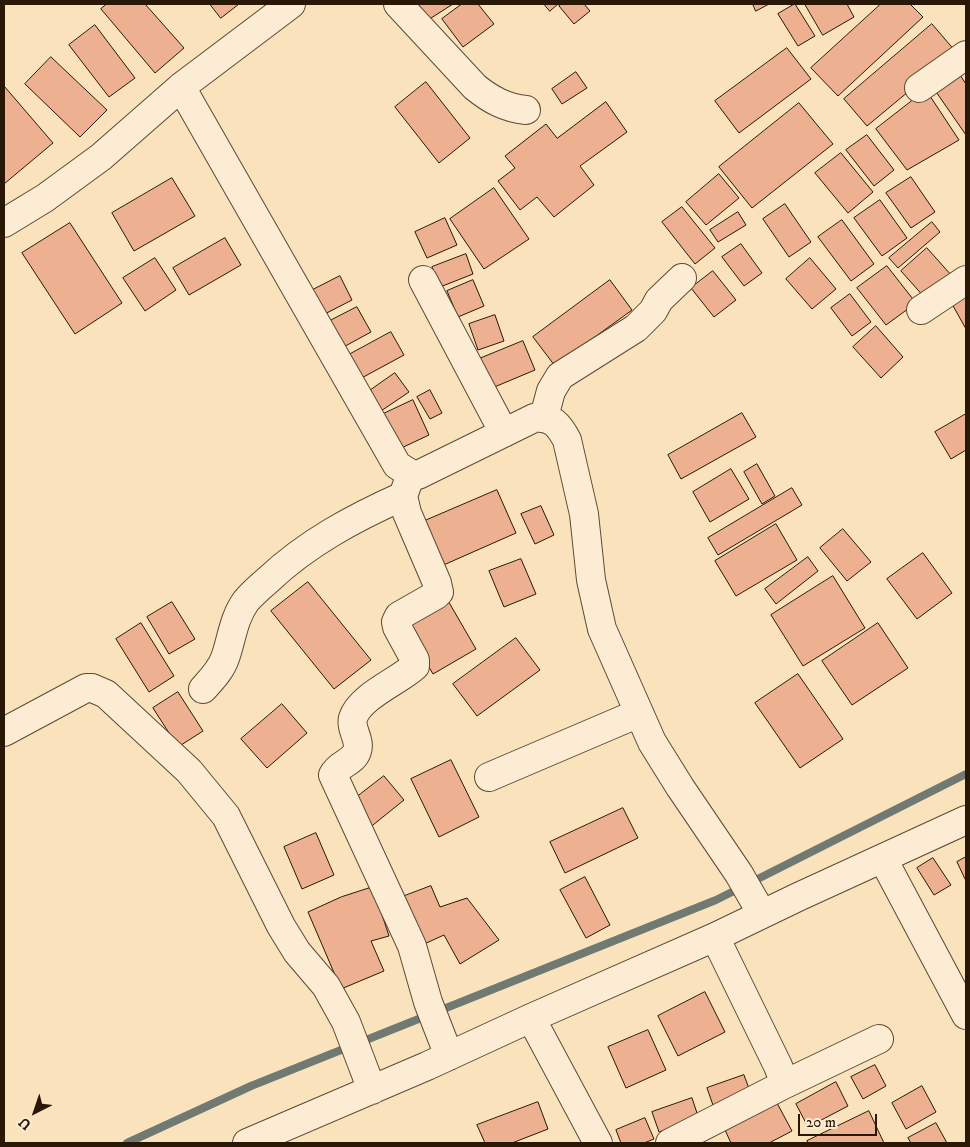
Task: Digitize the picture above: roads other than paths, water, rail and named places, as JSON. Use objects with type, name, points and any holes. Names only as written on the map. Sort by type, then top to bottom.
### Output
[{"type":"street","points":[[4,223],[45,198],[101,156],[182,88],[291,4]]},
{"type":"street","points":[[398,4],[485,96],[504,106],[526,110]]},
{"type":"street","points":[[919,88],[966,55]]},
{"type":"street","points":[[182,88],[397,465],[407,485],[408,513],[439,592],[399,616],[396,622],[415,666],[365,701],[356,712],[352,724],[358,744],[357,753],[353,758],[336,769],[334,775],[412,946],[432,1014],[450,1056]]},
{"type":"street","points":[[544,417],[551,391],[560,376],[636,328],[653,311],[659,300],[682,278]]},
{"type":"street","points":[[423,280],[504,433]]},
{"type":"street","points":[[921,310],[966,280]]},
{"type":"street","points":[[203,689],[225,660],[232,631],[246,602],[288,561],[311,544],[374,509],[407,485],[418,474],[534,418],[544,417],[552,420],[561,429],[567,440],[584,514],[591,580],[602,629],[652,742],[751,894]]},
{"type":"street","points":[[4,732],[86,688],[92,688],[106,694],[189,772],[226,816],[281,926],[297,952],[326,986],[346,1022],[372,1090]]},
{"type":"street","points":[[489,777],[639,713]]},
{"type":"street","points":[[247,1143],[450,1056],[715,937],[751,894],[883,859],[966,820]]},
{"type":"street","points":[[883,859],[966,1015]]},
{"type":"street","points":[[715,937],[785,1084]]},
{"type":"street","points":[[532,1018],[598,1143]]},
{"type":"street","points":[[670,1143],[785,1084],[879,1039]]},
{"type":"waterway","points":[[127,1143],[251,1086],[716,900],[966,774]]}]
